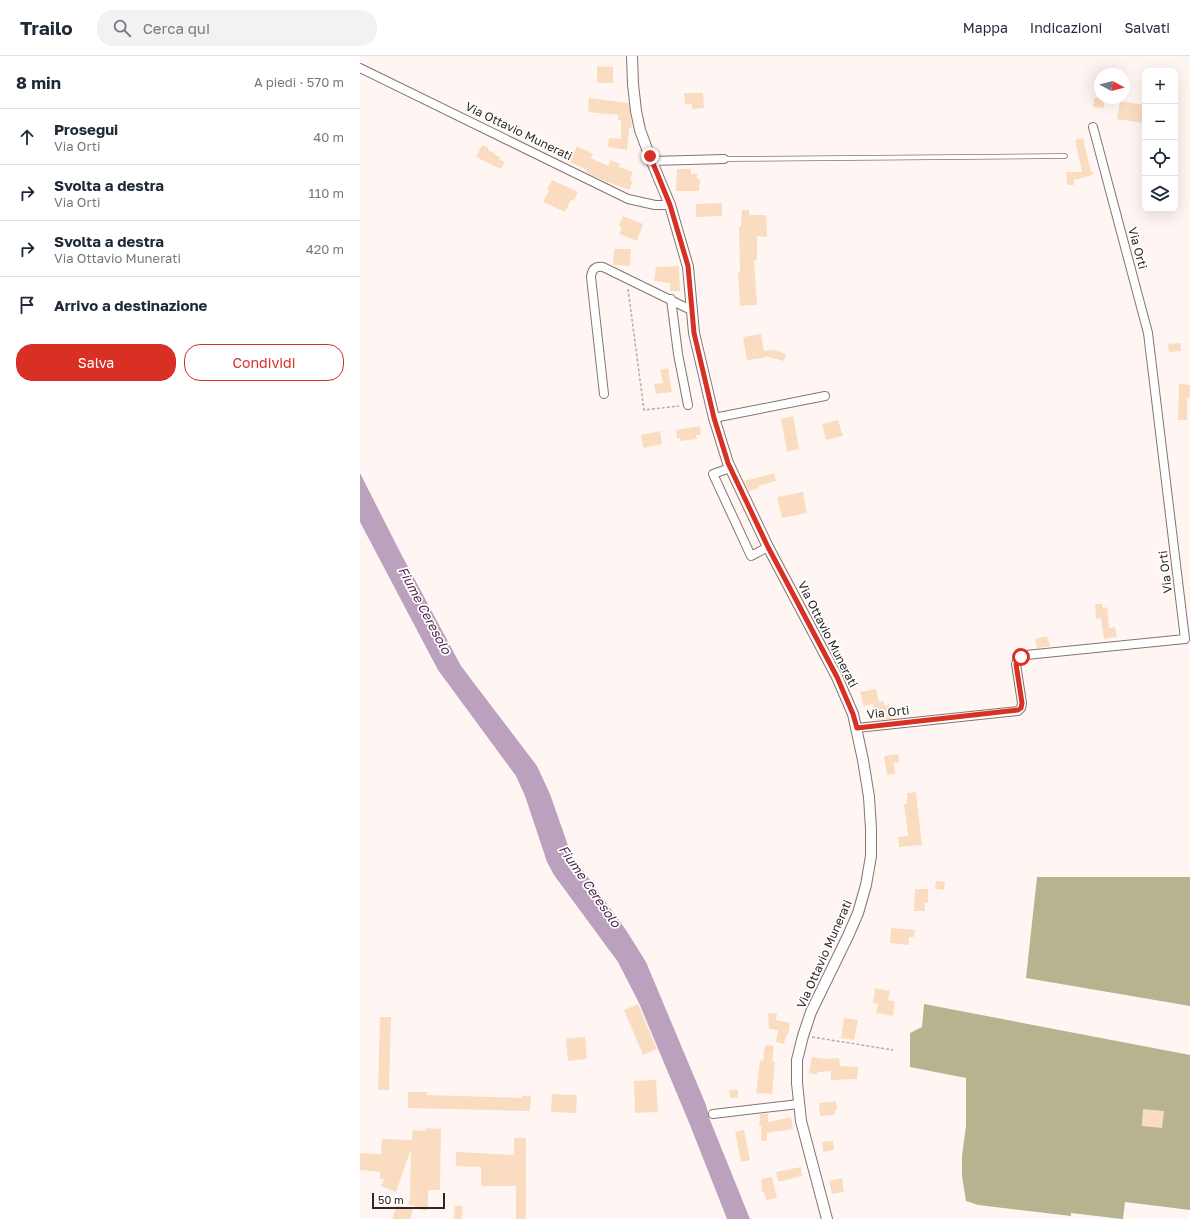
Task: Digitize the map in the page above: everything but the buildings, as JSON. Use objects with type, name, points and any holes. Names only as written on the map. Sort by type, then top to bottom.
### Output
[{"type":"street","name":"Via Ottavio Munerati","points":[[632,56],[632,84],[640,130],[651,161],[670,205],[688,266],[694,333],[714,418],[730,468],[768,547],[837,677],[853,714],[863,760],[869,797],[871,829],[871,856],[866,885],[858,913],[811,1012],[797,1060],[801,1121],[827,1219]]},
{"type":"street","name":"Via Ottavio Munerati","points":[[360,68],[628,199],[655,205],[670,205]]},
{"type":"street","name":"Via Orti","points":[[857,728],[1018,710],[1021,708],[1022,703],[1016,664],[1018,659],[1026,655],[1185,638],[1148,333],[1093,126]]},
{"type":"street","points":[[651,161],[724,159]]},
{"type":"street","points":[[604,394],[592,273],[595,267],[603,267],[692,310]]},
{"type":"street","points":[[671,299],[678,354],[688,404]]},
{"type":"street","points":[[714,418],[825,396]]},
{"type":"street","points":[[730,468],[713,474],[751,556],[768,547]]},
{"type":"street","points":[[713,1114],[799,1104]]},
{"type":"lane","points":[[724,159],[1065,156]]},
{"type":"path","points":[[630,280],[628,286],[644,410],[688,404]]},
{"type":"path","points":[[803,1036],[893,1050]]},
{"type":"shaded area","points":[[1037,877],[1190,877],[1190,1006],[1026,978]]},
{"type":"shaded area","points":[[924,1004],[1190,1055],[1190,1210],[1125,1202],[1122,1219],[1071,1213],[1071,1216],[978,1205],[966,1201],[962,1176],[962,1156],[966,1126],[966,1078],[910,1067],[910,1033],[922,1027]]},
{"type":"water","name":"Fiume Ceresolo","points":[[360,473],[461,666],[537,766],[550,794],[571,854],[626,930],[646,962],[706,1105],[710,1120],[750,1219],[727,1219],[690,1125],[639,1003],[618,962],[554,875],[547,862],[525,796],[516,776],[438,670],[360,522]]},
{"type":"route","points":[[650,156],[670,205],[688,266],[694,333],[714,418],[728,463],[768,547],[837,677],[853,714],[857,728],[1018,710],[1021,708],[1022,697],[1016,664],[1018,659],[1021,657]]}]
